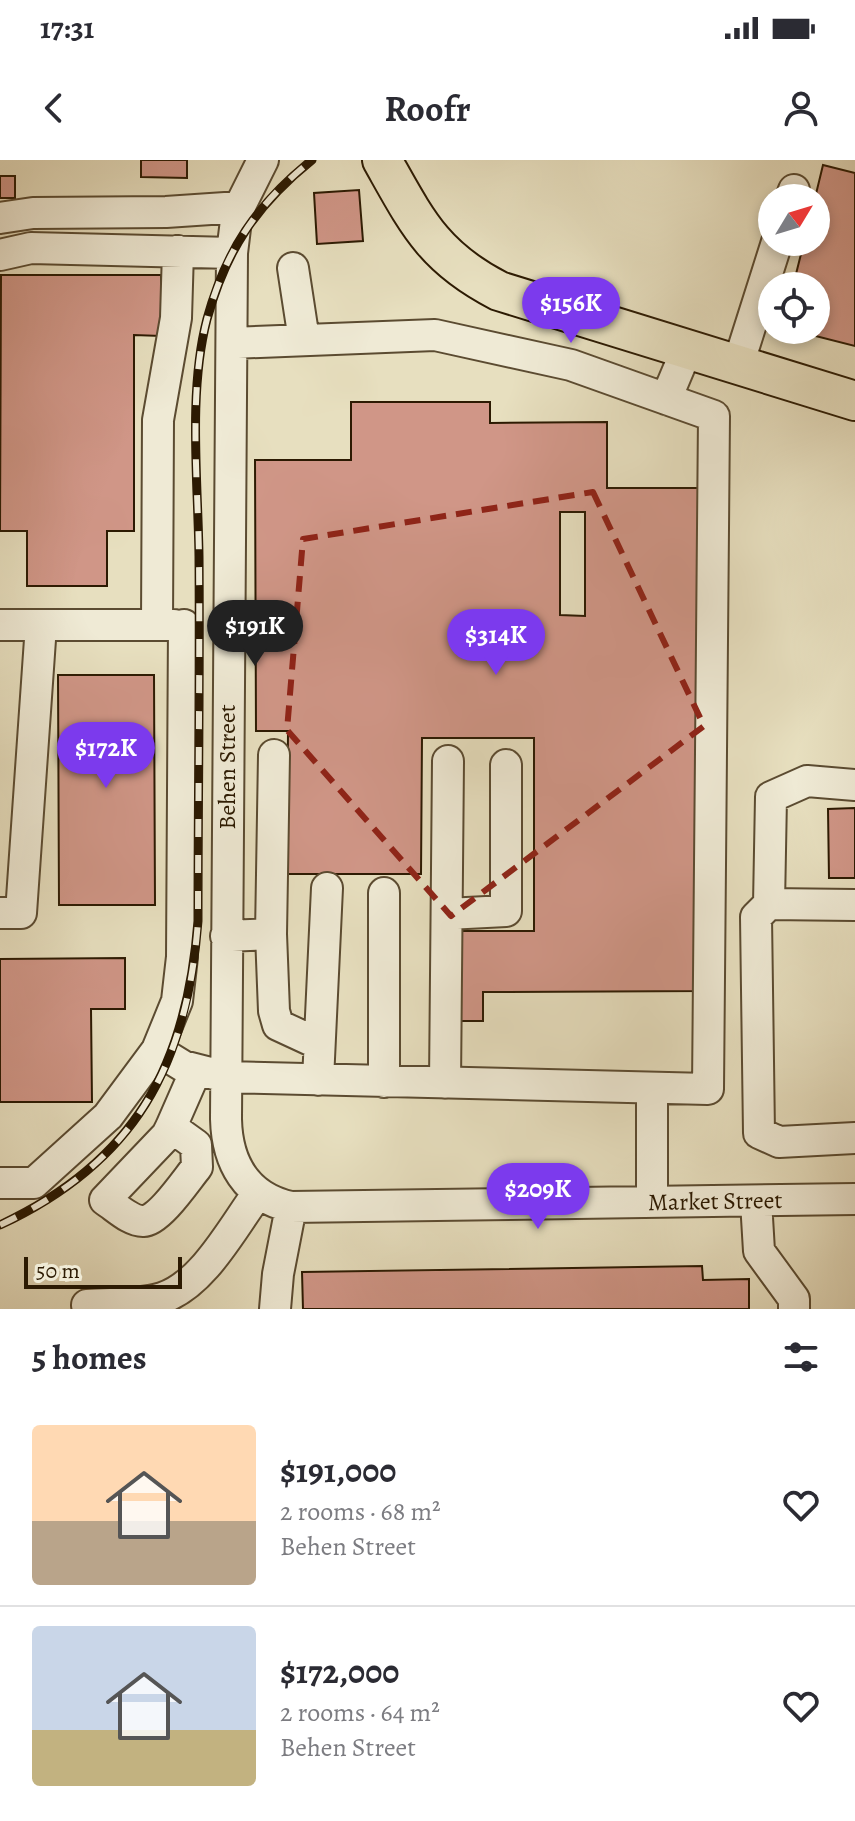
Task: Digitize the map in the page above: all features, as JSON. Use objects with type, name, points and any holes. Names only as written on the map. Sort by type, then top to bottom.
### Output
[{"type":"main road","points":[[382,160],[432,242],[472,277],[499,291],[855,401]]},
{"type":"street","name":"Behen Street","points":[[252,1188],[239,1174],[229,1149],[226,1077],[228,625],[234,224],[263,160]]},
{"type":"street","points":[[0,218],[33,213],[166,212],[240,207]]},
{"type":"street","points":[[0,255],[31,248],[232,253]]},
{"type":"street","points":[[0,1183],[34,1183],[108,1116],[157,1050],[177,1001],[182,957],[170,625],[158,420],[176,318],[178,251]]},
{"type":"street","points":[[738,365],[773,256]]},
{"type":"street","points":[[293,268],[304,340]]},
{"type":"street","points":[[157,1050],[183,1066],[226,1077],[708,1089],[714,416],[571,365],[435,335],[232,343]]},
{"type":"street","points":[[666,399],[687,349]]},
{"type":"street","points":[[0,625],[228,625]]},
{"type":"street","points":[[0,913],[21,913],[41,625]]},
{"type":"street","points":[[274,755],[271,934],[274,1011],[278,1025],[319,1044]]},
{"type":"street","points":[[445,1083],[448,761]]},
{"type":"street","points":[[447,914],[506,911],[506,765]]},
{"type":"street","points":[[855,785],[807,781],[771,797],[769,904],[756,917],[759,1133],[779,1142],[855,1138]]},
{"type":"street","points":[[318,1080],[327,888]]},
{"type":"street","points":[[384,893],[384,1082]]},
{"type":"street","points":[[769,904],[855,905]]},
{"type":"street","points":[[226,936],[271,934]]},
{"type":"street","points":[[171,1127],[196,1070]]},
{"type":"street","points":[[652,1089],[652,1202]]},
{"type":"street","points":[[87,1305],[152,1300],[174,1293],[202,1269],[252,1188]]},
{"type":"street","name":"Market Street","points":[[252,1188],[270,1201],[291,1207],[855,1199]]},
{"type":"street","points":[[756,1201],[759,1251],[794,1299],[794,1309]]},
{"type":"street","points":[[275,1309],[278,1274],[291,1207]]},
{"type":"highlighted area","points":[[593,492],[704,726],[451,916],[287,730],[303,539]]},
{"type":"building","points":[[141,160],[187,160],[187,178],[141,177]]},
{"type":"building","points":[[823,165],[855,173],[855,346],[830,340],[830,272],[796,272],[800,256],[830,256],[830,184],[818,184]]},
{"type":"building","points":[[0,176],[15,176],[15,198],[0,198]]},
{"type":"building","points":[[359,190],[363,241],[317,244],[314,193]]},
{"type":"building","points":[[1,275],[161,275],[161,336],[134,335],[134,531],[107,531],[107,586],[27,586],[27,531],[0,531]]},
{"type":"building","points":[[351,402],[490,402],[490,423],[607,422],[607,488],[705,488],[704,991],[483,992],[483,1021],[447,1021],[448,931],[534,931],[534,738],[422,738],[421,874],[287,874],[288,731],[256,731],[255,460],[351,460]],"holes":[[[560,512],[585,512],[585,616],[560,615]]]},
{"type":"building","points":[[58,675],[154,675],[155,905],[59,905]]},
{"type":"building","points":[[855,808],[855,878],[829,878],[828,809]]},
{"type":"building","points":[[125,958],[125,1009],[91,1009],[92,1102],[0,1102],[0,959]]},
{"type":"building","points":[[702,1266],[703,1280],[749,1279],[749,1309],[303,1309],[302,1272]]},
{"type":"railway","points":[[0,1225],[47,1200],[86,1171],[119,1139],[146,1104],[166,1064],[181,1021],[192,973],[198,921],[199,556],[196,406],[201,347],[215,294],[234,250],[259,212],[312,160]]}]
